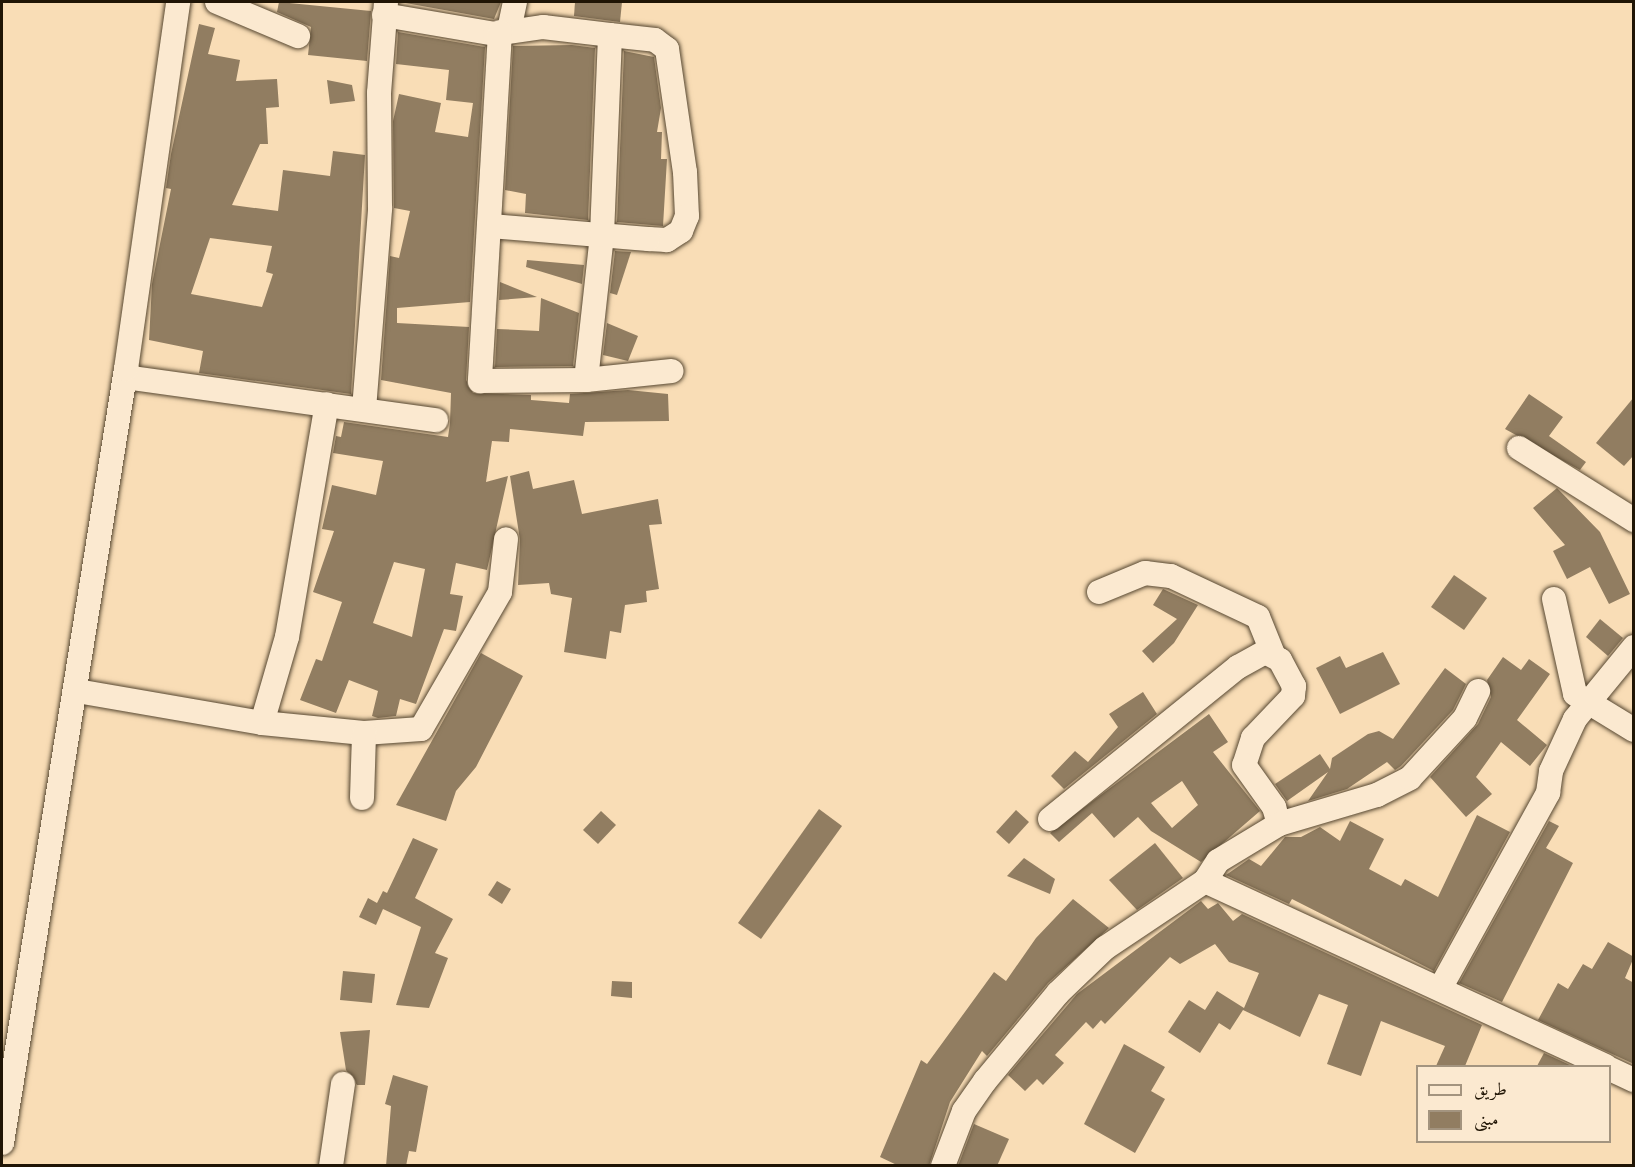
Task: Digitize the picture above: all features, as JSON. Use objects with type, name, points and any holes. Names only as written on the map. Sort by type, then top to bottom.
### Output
[{"type":"street","points":[[2,1143],[40,877],[76,691],[125,377],[178,2]]},
{"type":"street","points":[[218,2],[298,36]]},
{"type":"street","points":[[515,2],[505,31],[491,226],[483,273],[480,381],[586,380],[672,371]]},
{"type":"street","points":[[364,409],[380,208],[385,8],[505,31],[543,27],[655,40],[672,60],[687,216],[681,231],[667,240],[491,226]]},
{"type":"street","points":[[586,380],[602,235],[610,34]]},
{"type":"street","points":[[125,377],[436,420]]},
{"type":"street","points":[[262,723],[287,637],[327,404]]},
{"type":"street","points":[[1519,448],[1634,520]]},
{"type":"street","points":[[76,691],[262,723],[363,733],[421,729],[500,592],[506,539]]},
{"type":"street","points":[[1099,592],[1145,573],[1171,576],[1258,616],[1272,654],[1294,686],[1293,696],[1244,756],[1279,824]]},
{"type":"street","points":[[1554,599],[1575,694],[1589,705],[1634,729]]},
{"type":"street","points":[[1441,987],[1548,793],[1551,771],[1575,719],[1589,705],[1634,647]]},
{"type":"street","points":[[1050,819],[1238,667],[1257,655],[1272,654]]},
{"type":"street","points":[[943,1166],[964,1111],[1058,993],[1105,948],[1205,881],[1218,861],[1279,824],[1377,795],[1410,778],[1465,718],[1478,691]]},
{"type":"street","points":[[362,798],[363,733]]},
{"type":"street","points":[[1205,881],[1441,987],[1603,1065]]},
{"type":"street","points":[[1611,1069],[1634,1080]]},
{"type":"street","points":[[331,1166],[343,1084]]},
{"type":"building","points":[[279,2],[371,11],[367,61],[308,55],[311,27],[277,12]]},
{"type":"building","points":[[400,2],[501,2],[494,19]]},
{"type":"building","points":[[575,2],[622,2],[620,22],[574,16]]},
{"type":"building","points":[[199,24],[215,28],[208,54],[240,60],[236,81],[277,79],[279,107],[266,108],[268,144],[260,144],[232,205],[278,211],[283,170],[330,176],[333,151],[365,155],[351,394],[199,373],[203,351],[149,340],[152,284],[171,189],[166,188],[171,154]],"holes":[[[210,238],[272,246],[266,272],[273,274],[262,307],[191,294]]]},
{"type":"building","points":[[398,32],[485,47],[470,302],[397,308],[397,323],[469,327],[466,380],[473,393],[531,395],[531,400],[569,403],[570,394],[628,390],[668,394],[669,421],[585,422],[583,436],[510,429],[509,442],[492,441],[486,482],[508,476],[487,570],[456,563],[450,594],[463,596],[456,631],[444,629],[416,704],[400,699],[396,716],[378,718],[372,716],[378,691],[349,680],[336,713],[300,700],[316,659],[322,661],[342,602],[313,592],[334,531],[322,529],[332,485],[376,495],[383,461],[333,453],[336,436],[341,437],[344,422],[448,437],[451,393],[381,380],[390,256],[399,258],[410,211],[394,208],[393,121],[399,94],[441,103],[435,132],[468,137],[473,103],[446,100],[449,70],[396,64]],"holes":[[[394,562],[425,569],[412,637],[373,623]]]},
{"type":"building","points":[[572,45],[595,48],[588,220],[525,213],[526,194],[505,190],[513,46]]},
{"type":"building","points":[[624,51],[654,57],[661,108],[657,132],[662,132],[661,159],[667,159],[663,226],[617,222]]},
{"type":"building","points":[[327,80],[352,85],[355,101],[330,104]]},
{"type":"building","points":[[615,251],[631,252],[617,295],[610,293]]},
{"type":"building","points":[[527,260],[584,265],[582,284],[526,267]]},
{"type":"building","points":[[500,282],[537,297],[499,300]]},
{"type":"building","points":[[541,298],[579,313],[573,366],[495,367],[497,329],[539,331]]},
{"type":"building","points":[[607,323],[638,336],[628,361],[603,355]]},
{"type":"building","points":[[1529,394],[1563,417],[1549,436],[1586,462],[1580,470],[1505,429]]},
{"type":"building","points":[[1634,397],[1634,455],[1624,466],[1596,443]]},
{"type":"building","points":[[529,471],[533,489],[574,480],[582,514],[658,499],[662,524],[649,525],[659,589],[646,591],[647,602],[625,605],[621,633],[610,631],[606,659],[564,652],[572,598],[551,594],[549,583],[518,585],[520,540],[510,476]]},
{"type":"building","points":[[1557,488],[1600,532],[1630,594],[1609,604],[1590,567],[1567,579],[1553,551],[1565,545],[1533,508]]},
{"type":"building","points":[[1454,575],[1487,598],[1464,630],[1431,607]]},
{"type":"building","points":[[1163,589],[1198,605],[1174,643],[1153,663],[1142,651],[1177,619],[1153,605]]},
{"type":"building","points":[[1600,619],[1623,638],[1608,656],[1586,637]]},
{"type":"building","points":[[1383,652],[1400,684],[1340,714],[1316,668],[1340,656],[1346,668]]},
{"type":"building","points":[[481,653],[523,676],[476,767],[456,791],[446,821],[396,805]]},
{"type":"building","points":[[1503,657],[1521,670],[1529,659],[1550,674],[1517,720],[1547,745],[1530,766],[1501,742],[1476,777],[1492,794],[1466,817],[1430,777],[1478,724],[1491,697],[1487,680]]},
{"type":"building","points":[[1445,668],[1466,684],[1453,710],[1401,766],[1395,770],[1387,762],[1347,789],[1308,801],[1328,772],[1287,801],[1275,784],[1320,754],[1330,769],[1332,758],[1368,734],[1379,731],[1393,739]]},
{"type":"building","points":[[1143,692],[1157,714],[1064,789],[1051,776],[1075,751],[1088,762],[1118,727],[1109,714]]},
{"type":"building","points":[[1209,714],[1228,742],[1213,752],[1260,811],[1201,862],[1151,831],[1138,817],[1114,838],[1092,813],[1059,842],[1050,833]],"holes":[[[1182,781],[1198,805],[1172,828],[1151,803]]]},
{"type":"building","points":[[819,809],[842,826],[761,939],[738,923]]},
{"type":"building","points":[[1016,810],[1029,822],[1009,844],[996,832]]},
{"type":"building","points":[[601,811],[616,825],[598,844],[583,830]]},
{"type":"building","points":[[1477,815],[1510,832],[1434,971],[1292,899],[1289,904],[1226,875],[1249,859],[1261,866],[1285,837],[1301,837],[1320,827],[1340,841],[1350,821],[1384,839],[1369,869],[1401,886],[1405,879],[1438,897]]},
{"type":"building","points":[[1549,821],[1559,826],[1546,848],[1573,863],[1502,1002],[1459,983]]},
{"type":"building","points":[[413,838],[438,849],[415,898],[453,919],[435,953],[448,958],[429,1008],[396,1005],[421,927],[383,909],[376,925],[359,917],[368,898],[377,903],[383,891],[387,893]]},
{"type":"building","points":[[1155,843],[1183,878],[1137,910],[1109,880]]},
{"type":"building","points":[[1024,858],[1055,879],[1050,894],[1007,876]]},
{"type":"building","points":[[497,881],[511,889],[502,904],[488,895]]},
{"type":"building","points":[[1073,899],[1109,928],[1048,983],[987,1056],[982,1051],[950,1102],[929,1166],[899,1166],[880,1157],[921,1060],[927,1064],[994,972],[1006,981],[1036,938]]},
{"type":"building","points":[[1201,901],[1208,909],[1218,903],[1233,921],[1242,914],[1482,1025],[1465,1065],[1436,1065],[1445,1046],[1381,1021],[1361,1076],[1327,1064],[1348,1005],[1319,994],[1300,1037],[1243,1010],[1230,1030],[1219,1023],[1200,1053],[1168,1032],[1189,1000],[1205,1010],[1217,991],[1244,1008],[1259,973],[1229,962],[1215,944],[1180,964],[1170,957],[1105,1024],[1101,1020],[1093,1029],[1086,1022],[1055,1055],[1064,1063],[1043,1085],[1037,1079],[1025,1091],[1008,1075],[1077,994]]},
{"type":"building","points":[[1608,942],[1634,957],[1625,978],[1634,983],[1634,1064],[1538,1020],[1558,983],[1568,989],[1583,964],[1592,969]]},
{"type":"building","points":[[343,971],[375,974],[372,1003],[340,1000]]},
{"type":"building","points":[[612,981],[632,982],[632,998],[611,996]]},
{"type":"building","points":[[370,1030],[365,1085],[357,1085],[346,1070],[340,1032]]},
{"type":"building","points":[[1124,1044],[1165,1067],[1151,1091],[1165,1099],[1135,1153],[1084,1124]]},
{"type":"building","points":[[1544,1053],[1570,1065],[1538,1065]]},
{"type":"building","points":[[393,1075],[428,1086],[416,1152],[409,1151],[406,1166],[386,1166],[391,1106],[385,1104]]},
{"type":"building","points":[[974,1124],[1009,1139],[997,1166],[958,1166]]}]
